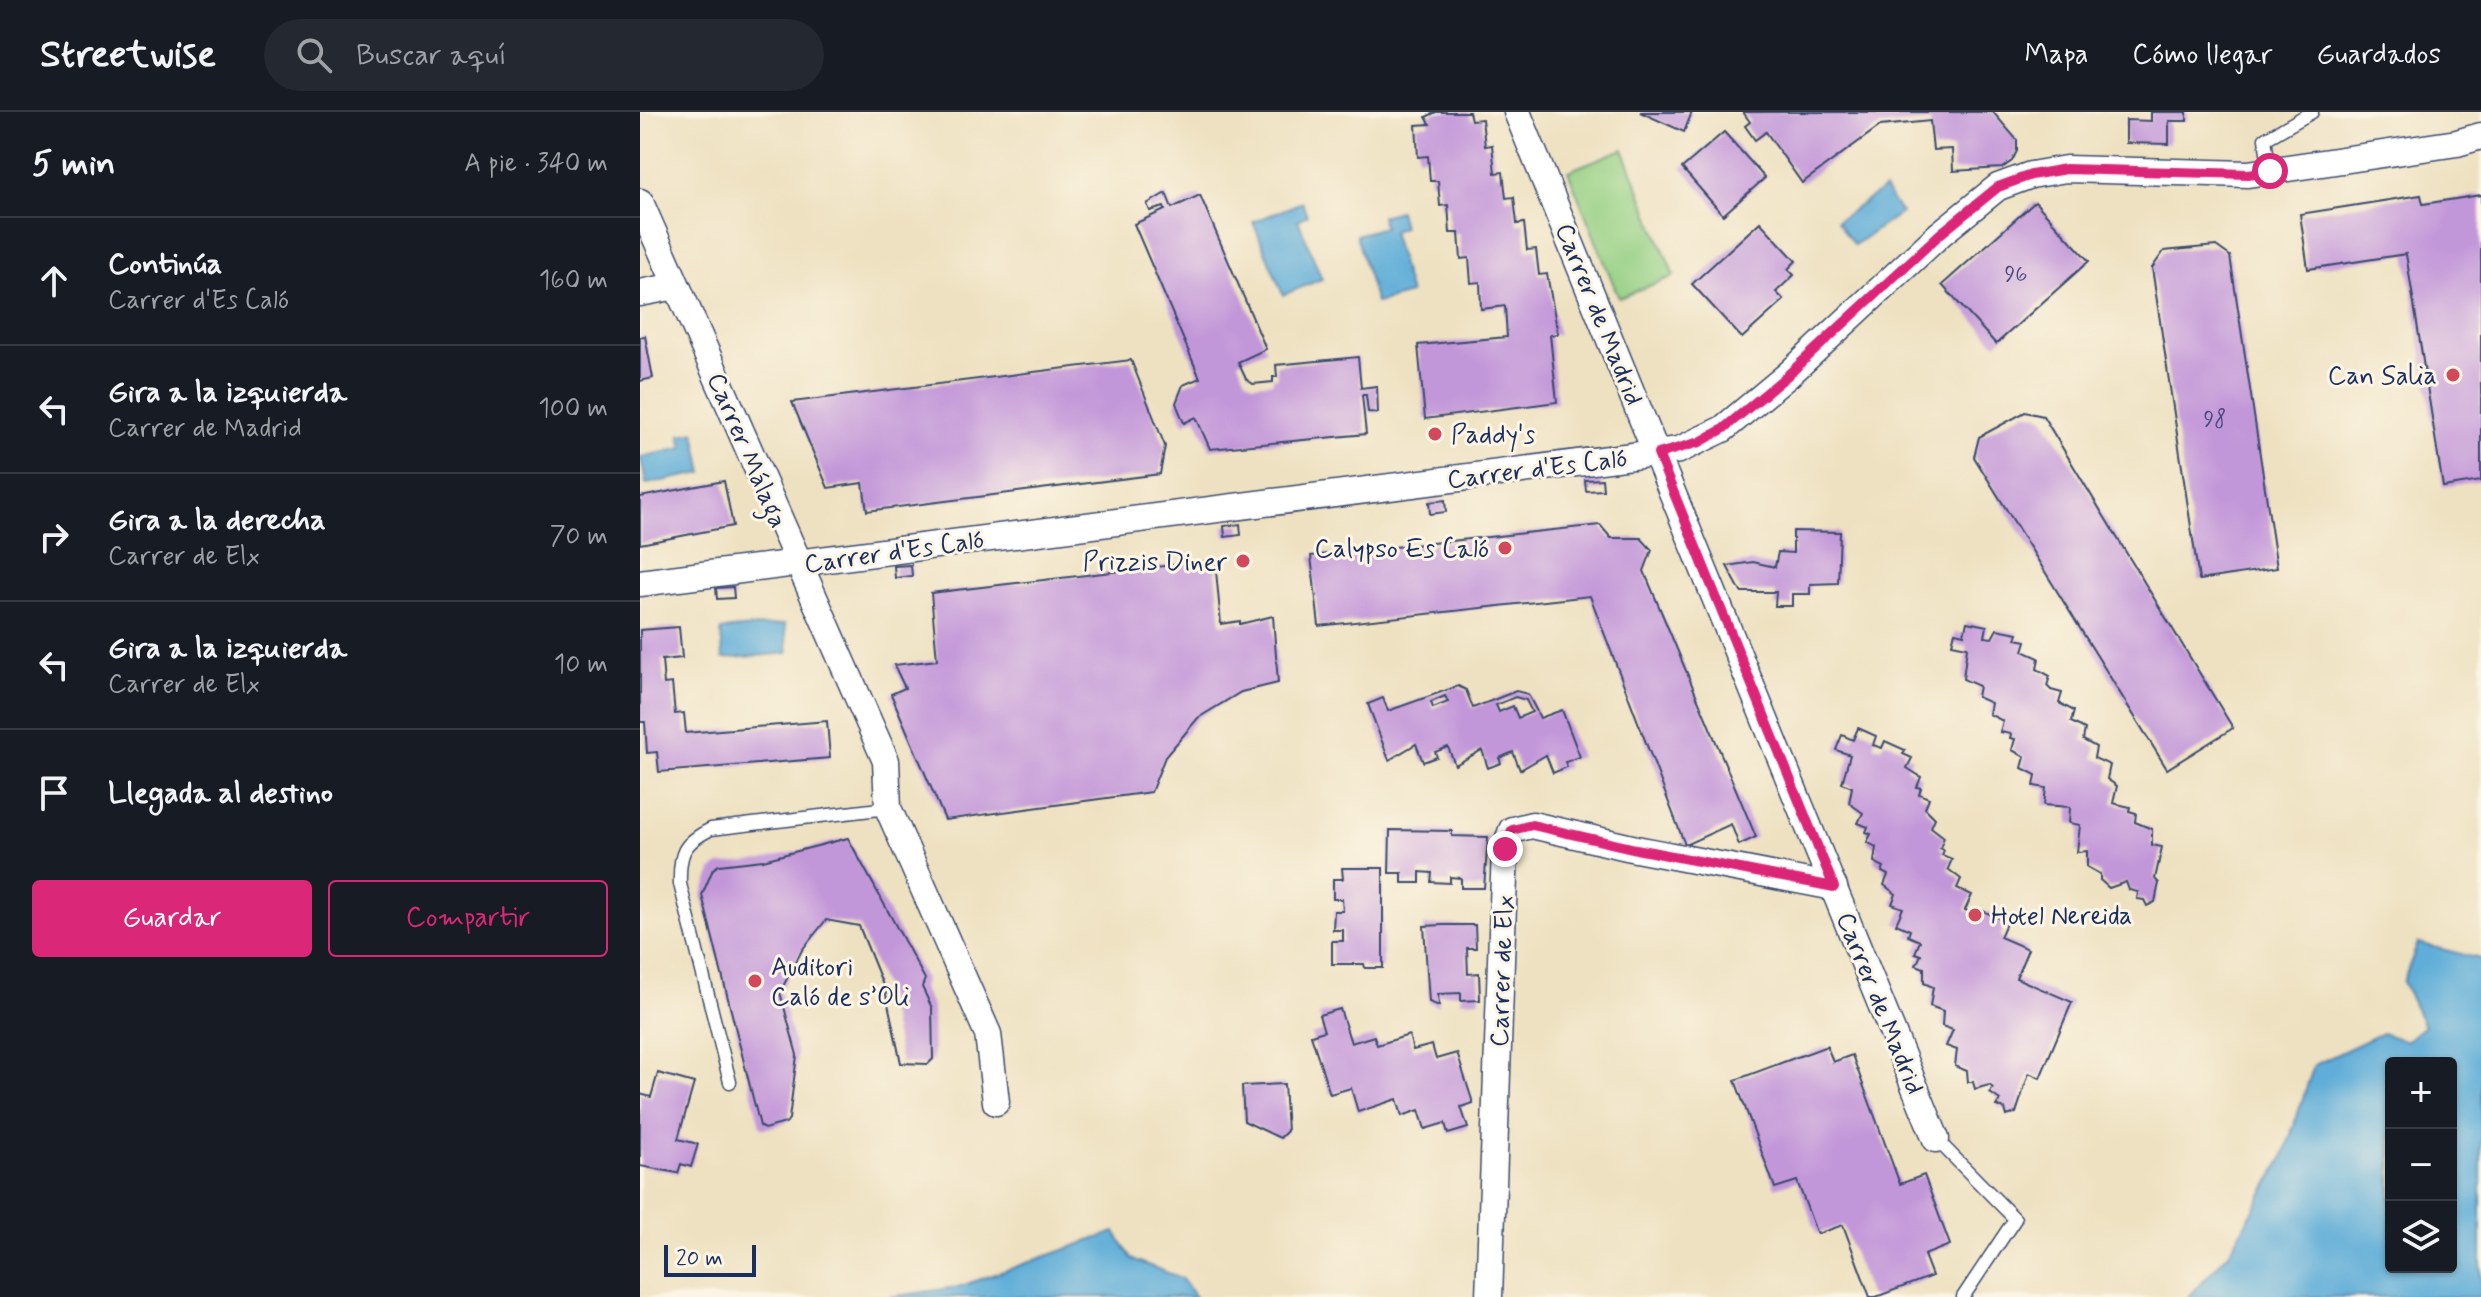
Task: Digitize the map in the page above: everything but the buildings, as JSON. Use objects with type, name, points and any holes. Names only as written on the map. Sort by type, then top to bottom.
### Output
[{"type":"street","name":"Carrer de Madrid","points":[[1517,112],[1936,1139]]},
{"type":"street","name":"Carrer d'Es Caló","points":[[640,583],[1658,454],[1700,442],[1723,429],[1788,375],[1940,234],[1998,187],[2031,175],[2066,169],[2248,174],[2457,143],[2481,136]]},
{"type":"street","name":"Carrer Málaga","points":[[640,202],[886,761],[888,808],[988,1034],[996,1102]]},
{"type":"street","points":[[640,293],[676,286]]},
{"type":"street","name":"Carrer de Elx","points":[[1489,1297],[1505,849],[1512,830],[1532,825],[1636,849],[1834,887]]},
{"type":"lane","points":[[2270,171],[2265,139],[2312,112]]},
{"type":"lane","points":[[730,1082],[680,884],[679,861],[691,839],[711,829],[888,808]]},
{"type":"lane","points":[[1936,1139],[2015,1219],[1963,1297]]},
{"type":"green space","points":[[1623,149],[1674,276],[1619,298],[1568,171]]},
{"type":"water","points":[[1884,189],[1901,213],[1854,245],[1837,221]]},
{"type":"water","points":[[1302,202],[1307,215],[1298,220],[1322,279],[1283,295],[1253,222]]},
{"type":"water","points":[[1399,211],[1403,227],[1392,231],[1410,294],[1376,303],[1356,235],[1384,227],[1381,216]]},
{"type":"water","points":[[695,432],[703,473],[646,484],[641,457],[683,448],[680,435]]},
{"type":"water","points":[[785,624],[788,653],[723,659],[721,630]]},
{"type":"water","points":[[2418,943],[2481,959],[2481,1297],[2188,1297],[2229,1253],[2283,1158],[2314,1065],[2382,1033],[2406,1041],[2424,1026],[2403,982]]},
{"type":"water","points":[[1115,1232],[1132,1259],[1181,1278],[1195,1297],[889,1297],[958,1287]]},
{"type":"place","name":"Can Salia","points":[[2453,375]]},
{"type":"place","name":"Paddy's","points":[[1435,434]]},
{"type":"place","name":"Calypso Es Caló","points":[[1505,548]]},
{"type":"place","name":"Prizzis Diner","points":[[1243,561]]},
{"type":"place","name":"Hotel Nereida","points":[[1975,915]]},
{"type":"place","name":"Auditori Caló de s’Oli","points":[[755,981]]},
{"type":"route","points":[[1505,849],[1512,830],[1532,825],[1636,849],[1834,887],[1658,454],[1700,442],[1723,429],[1788,375],[1940,234],[1998,187],[2031,175],[2066,169],[2248,174],[2270,171]]}]
